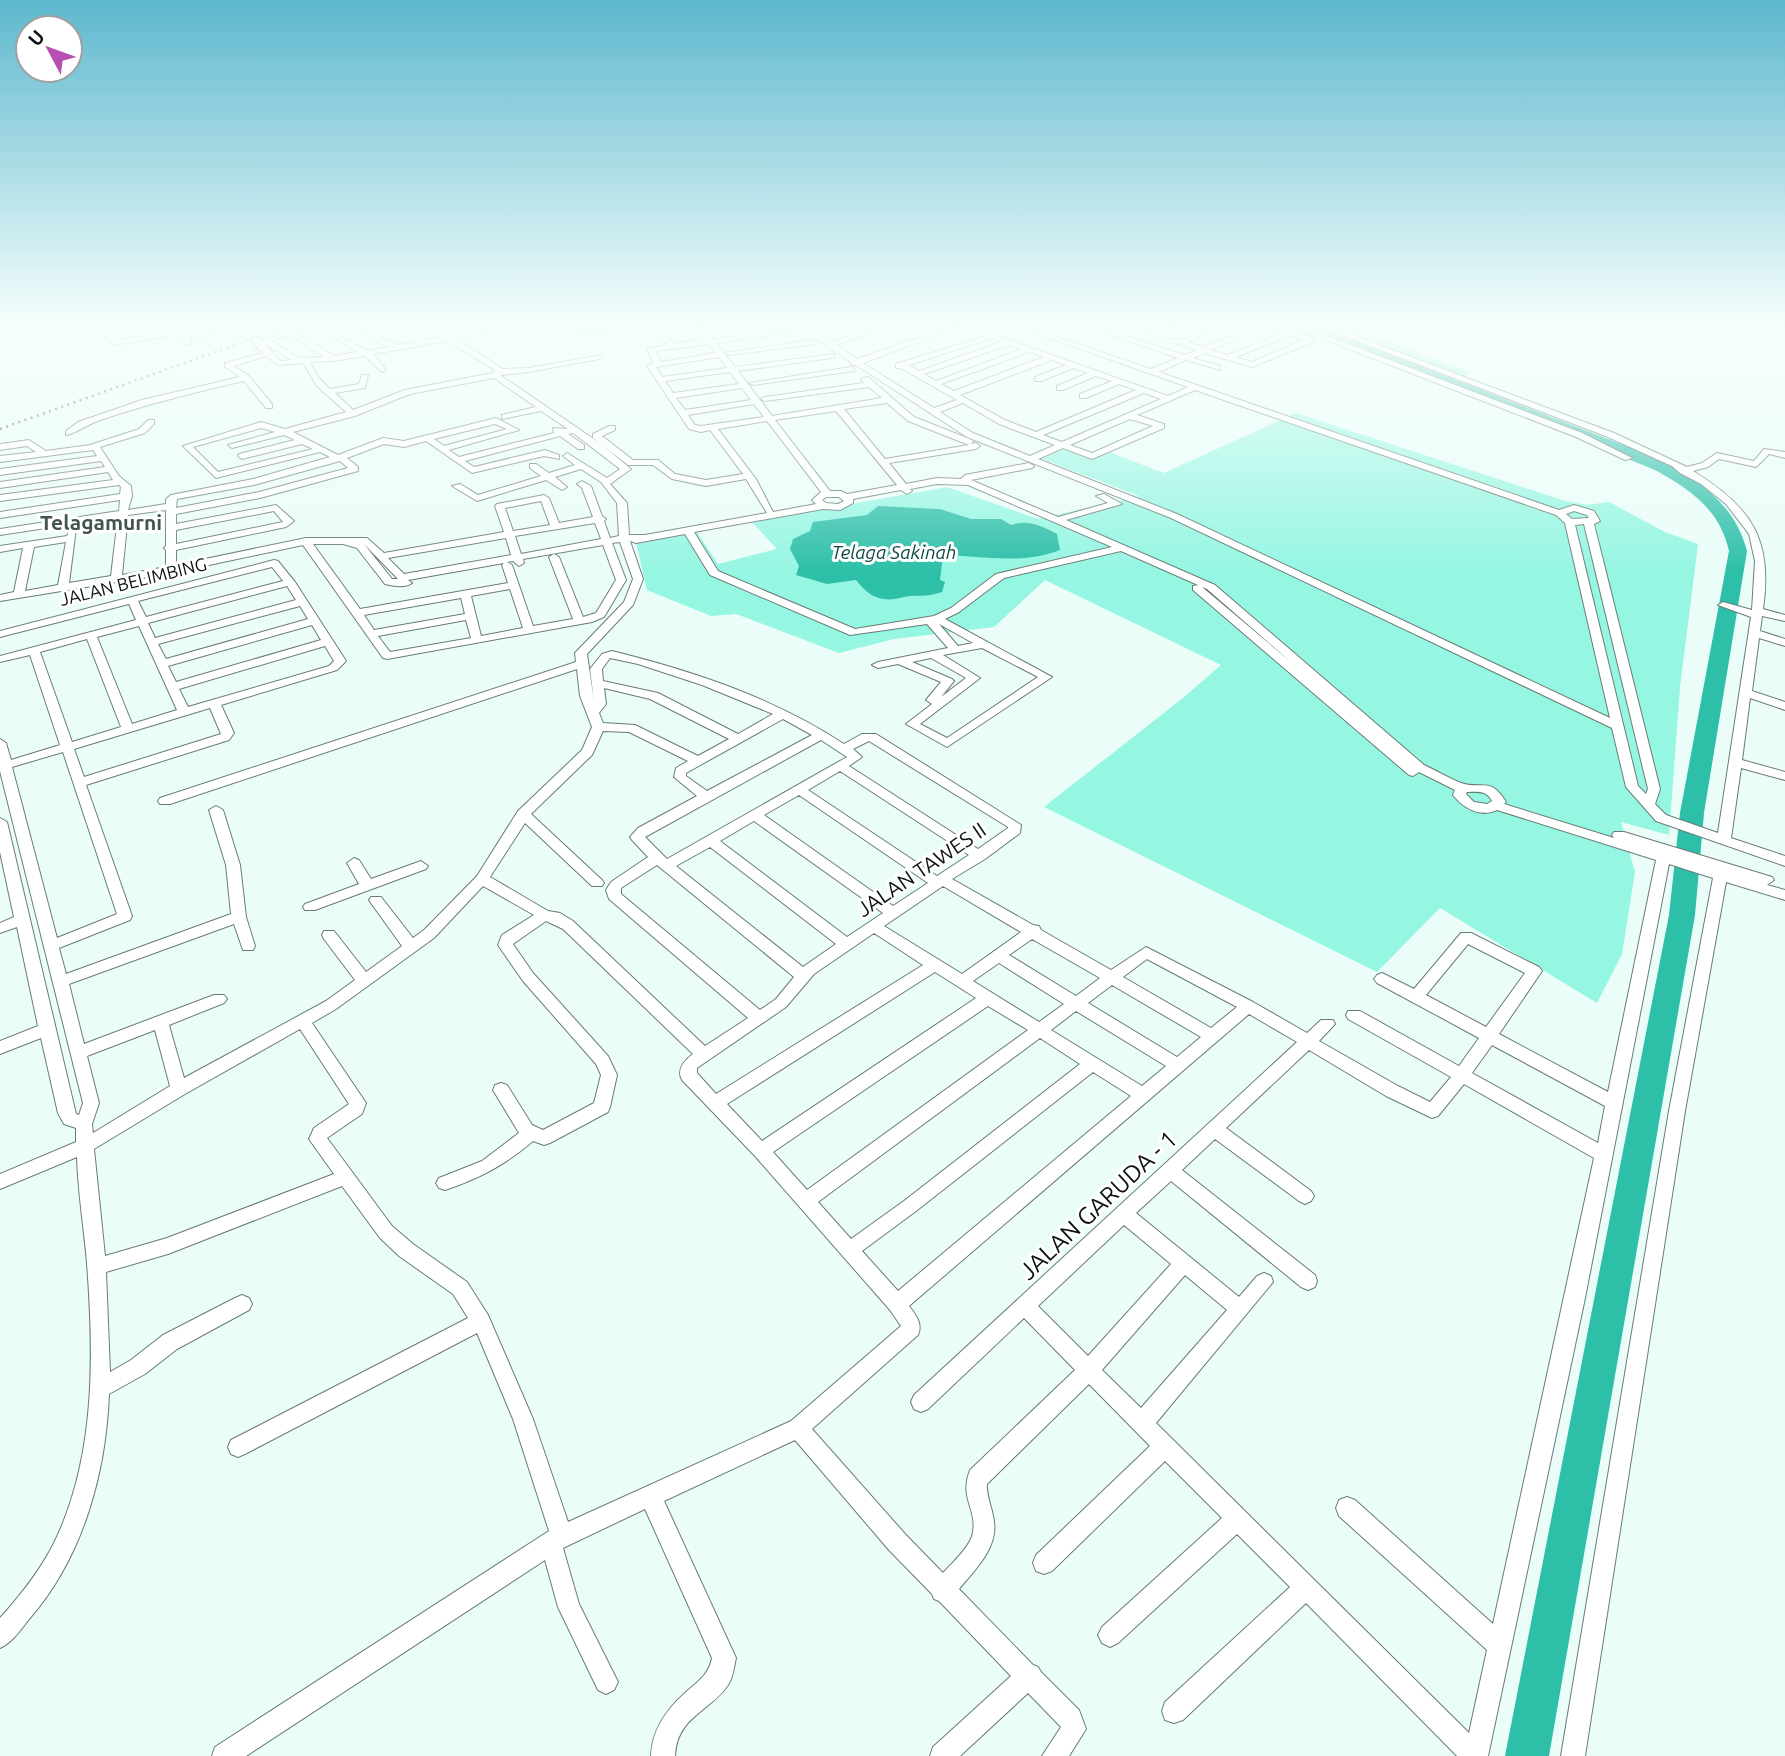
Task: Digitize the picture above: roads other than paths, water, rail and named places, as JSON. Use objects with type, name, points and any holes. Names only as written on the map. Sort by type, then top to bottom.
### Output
[{"type":"street","points":[[68,433],[81,424],[125,409]]},
{"type":"street","points":[[348,409],[352,414]]},
{"type":"street","points":[[232,445],[365,409]]},
{"type":"street","points":[[536,409],[561,433],[581,447]]},
{"type":"street","points":[[680,409],[692,427],[698,430],[821,409]]},
{"type":"street","points":[[683,413],[708,409]]},
{"type":"street","points":[[769,409],[831,493],[848,500]]},
{"type":"street","points":[[692,427],[831,409]]},
{"type":"street","points":[[839,409],[905,490]]},
{"type":"street","points":[[900,409],[915,421],[1174,516],[1619,727]]},
{"type":"street","points":[[927,409],[970,435],[1117,503],[1053,521]]},
{"type":"street","points":[[932,412],[940,409]]},
{"type":"street","points":[[980,409],[1002,422],[1097,456],[1161,427],[1130,415]]},
{"type":"street","points":[[1035,435],[1098,409]]},
{"type":"street","points":[[704,528],[701,523],[769,511],[820,504],[840,507],[848,500],[955,482],[1030,462],[1145,409]]},
{"type":"street","points":[[1260,409],[1562,511],[1591,513],[1595,521],[1570,522]]},
{"type":"street","points":[[1265,409],[1562,511],[1570,522],[1632,787],[1656,815],[1785,861]]},
{"type":"street","points":[[1509,409],[1579,435],[1628,458]]},
{"type":"street","points":[[1540,409],[1622,440],[1684,471],[1716,492],[1741,516],[1753,534],[1761,567],[1755,633],[1738,763],[1718,838]]},
{"type":"street","points":[[505,417],[539,412],[574,430],[624,465],[624,474],[606,481]]},
{"type":"street","points":[[239,417],[247,428]]},
{"type":"street","points":[[173,589],[169,570],[169,548],[174,497],[254,482],[383,442],[398,445],[496,421],[516,430],[442,449]]},
{"type":"street","points":[[0,459],[94,446],[142,431],[151,422]]},
{"type":"street","points":[[0,532],[260,495],[355,469],[338,458],[269,426],[247,428],[187,446],[213,474],[250,468],[319,450]]},
{"type":"street","points":[[612,428],[596,436],[631,463],[655,463],[671,476],[699,482],[749,476]]},
{"type":"street","points":[[713,428],[749,476],[769,511]]},
{"type":"street","points":[[457,460],[574,430]]},
{"type":"street","points":[[221,435],[250,468],[260,495]]},
{"type":"street","points":[[427,438],[472,470],[545,453],[582,466],[606,481]]},
{"type":"street","points":[[242,456],[303,441]]},
{"type":"street","points":[[0,447],[29,443],[44,453]]},
{"type":"street","points":[[881,462],[978,445]]},
{"type":"street","points":[[94,446],[127,486],[116,579]]},
{"type":"street","points":[[1684,471],[1705,465],[1717,456],[1756,464],[1767,451],[1785,455]]},
{"type":"street","points":[[0,472],[103,458]]},
{"type":"street","points":[[533,466],[545,478],[562,486]]},
{"type":"street","points":[[457,486],[474,498],[506,485],[545,478],[582,466]]},
{"type":"street","points":[[0,485],[111,469]]},
{"type":"street","points":[[606,481],[606,486],[622,503],[626,541],[638,579],[629,603],[581,653],[589,706],[596,719],[632,728],[698,761]]},
{"type":"street","points":[[0,498],[121,482]]},
{"type":"street","points":[[955,482],[1207,588],[1397,761],[1422,778],[1461,791],[1485,788],[1498,802],[1717,870],[1785,895]]},
{"type":"street","points":[[304,542],[387,656],[579,621],[600,615],[620,583],[621,576],[601,519],[586,486],[582,484]]},
{"type":"street","points":[[820,504],[819,497],[831,493]]},
{"type":"street","points":[[0,515],[127,496]]},
{"type":"street","points":[[529,631],[514,585],[515,562],[510,535],[500,506],[544,498],[556,528]]},
{"type":"street","points":[[348,541],[360,546],[389,582],[396,584],[820,504]]},
{"type":"street","points":[[169,548],[286,524],[289,521],[276,508],[171,528]]},
{"type":"street","points":[[381,556],[601,519]]},
{"type":"street","points":[[63,587],[75,521]]},
{"type":"street","points":[[1589,523],[1654,789],[1649,804]]},
{"type":"street","points":[[688,530],[714,573],[849,632],[860,633],[933,620],[955,610],[1000,576],[1117,549]]},
{"type":"street","points":[[0,549],[71,538]]},
{"type":"street","points":[[0,598],[169,570],[304,542],[367,541],[402,578],[554,557],[609,544]]},
{"type":"street","points":[[19,595],[29,545]]},
{"type":"street","points":[[554,557],[579,621]]},
{"type":"street","name":"JALAN BELIMBING","points":[[0,634],[276,564],[290,582]]},
{"type":"street","points":[[0,659],[290,582],[340,661],[333,667],[215,706],[3,770]]},
{"type":"street","points":[[358,613],[514,585]]},
{"type":"street","points":[[465,594],[477,640]]},
{"type":"street","points":[[132,599],[184,712]]},
{"type":"street","points":[[152,642],[303,602]]},
{"type":"street","points":[[1724,605],[1785,618]]},
{"type":"street","points":[[371,634],[471,617]]},
{"type":"street","points":[[932,654],[974,680],[913,722],[913,726],[943,741],[952,742],[1046,680],[1045,675],[933,620]]},
{"type":"street","points":[[933,620],[955,649]]},
{"type":"street","points":[[162,664],[315,621]]},
{"type":"street","points":[[1755,633],[1785,643]]},
{"type":"street","points":[[91,635],[128,729]]},
{"type":"street","points":[[172,687],[328,642]]},
{"type":"street","points":[[878,665],[983,644]]},
{"type":"street","points":[[33,650],[125,916],[51,946]]},
{"type":"street","points":[[0,1182],[85,1146],[179,1089],[303,1021],[365,981],[451,914],[482,879],[523,814],[588,752],[600,704],[598,664],[612,654],[690,674],[781,715],[856,757],[757,816],[711,841],[616,885],[612,890],[614,896],[759,1018]]},
{"type":"street","points":[[899,661],[948,681],[933,698],[934,705]]},
{"type":"street","points":[[165,802],[581,664]]},
{"type":"street","points":[[598,683],[654,696],[739,739]]},
{"type":"street","points":[[1746,693],[1785,706]]},
{"type":"street","points":[[67,751],[128,729],[184,712],[215,706]]},
{"type":"street","points":[[78,783],[225,737],[228,733],[215,706]]},
{"type":"street","points":[[707,797],[678,774],[781,715]]},
{"type":"street","points":[[803,976],[638,840],[639,834],[819,736]]},
{"type":"street","name":"JALAN TAWES II","points":[[704,1055],[786,999],[803,976],[1016,828],[872,737],[866,737],[844,749]]},
{"type":"street","points":[[0,743],[3,770],[62,981],[91,1103],[84,1124],[96,1267],[100,1388],[94,1462],[72,1530],[42,1586],[0,1636]]},
{"type":"street","points":[[1738,763],[1785,776]]},
{"type":"street","points":[[842,767],[979,856]]},
{"type":"street","points":[[801,791],[940,881],[1034,930],[1212,1036]]},
{"type":"street","points":[[1461,791],[1470,806],[1480,809],[1498,802]]},
{"type":"street","points":[[216,810],[233,865],[239,917],[248,946]]},
{"type":"street","points":[[523,814],[597,883]]},
{"type":"street","points":[[757,816],[893,913]]},
{"type":"street","points":[[0,822],[66,1113],[71,1119],[84,1124]]},
{"type":"street","points":[[711,841],[847,945]]},
{"type":"street","points":[[1475,1756],[1575,1298],[1613,1102],[1667,855]]},
{"type":"street","points":[[354,863],[367,885]]},
{"type":"street","points":[[310,907],[421,866]]},
{"type":"street","points":[[1717,870],[1785,885]]},
{"type":"street","points":[[1573,1756],[1717,870]]},
{"type":"street","points":[[224,1756],[557,1539],[799,1428],[906,1334],[910,1324],[897,1304],[761,1151],[688,1075],[690,1065],[704,1055],[568,925],[542,915],[540,911],[482,879]]},
{"type":"street","points":[[376,900],[411,947]]},
{"type":"street","points":[[500,1090],[531,1133],[544,1138],[597,1112],[605,1103],[609,1082],[608,1069],[528,977],[505,945],[507,939],[542,915]]},
{"type":"street","points":[[62,981],[239,917]]},
{"type":"street","points":[[0,928],[22,920]]},
{"type":"street","points":[[873,926],[1143,1096]]},
{"type":"street","points":[[963,981],[1034,930]]},
{"type":"street","points":[[329,935],[365,981]]},
{"type":"street","points":[[805,1202],[1146,952],[1248,1006],[1307,1043],[1426,1110],[1436,1109],[1534,971],[1466,937],[1416,997]]},
{"type":"street","points":[[999,956],[1178,1066]]},
{"type":"street","points":[[715,1103],[934,965]]},
{"type":"street","points":[[1382,979],[1613,1102]]},
{"type":"street","points":[[761,1151],[988,998]]},
{"type":"street","points":[[78,1053],[219,999]]},
{"type":"street","points":[[897,1304],[1248,1006]]},
{"type":"street","points":[[1354,1015],[1603,1154]]},
{"type":"street","points":[[160,1021],[179,1089]]},
{"type":"street","points":[[303,1021],[358,1103],[356,1109],[317,1136],[344,1178],[394,1241],[460,1288],[481,1321],[523,1419],[557,1539],[569,1607],[606,1682]]},
{"type":"street","name":"JALAN GARUDA - 1","points":[[921,1402],[1327,1024]]},
{"type":"street","points":[[0,1048],[46,1029]]},
{"type":"street","points":[[848,1251],[910,1206],[1092,1063]]},
{"type":"street","points":[[1216,1130],[1305,1196]]},
{"type":"street","points":[[445,1183],[459,1174],[478,1170],[493,1162],[531,1133]]},
{"type":"street","points":[[1170,1170],[1308,1281]]},
{"type":"street","points":[[96,1267],[188,1238],[344,1178]]},
{"type":"street","points":[[1124,1213],[1240,1309]]},
{"type":"street","points":[[943,1591],[982,1540],[983,1522],[975,1487],[978,1478],[1089,1370],[1183,1264]]},
{"type":"street","points":[[1142,1423],[1264,1282]]},
{"type":"street","points":[[100,1388],[138,1367],[170,1342],[242,1304]]},
{"type":"street","points":[[1025,1306],[1475,1756]]},
{"type":"street","points":[[238,1447],[481,1321]]},
{"type":"street","points":[[799,1428],[943,1591],[1030,1675],[1070,1719],[1074,1729],[1055,1756]]},
{"type":"street","points":[[1044,1563],[1165,1446]]},
{"type":"street","points":[[650,1495],[724,1658],[720,1677],[669,1727],[662,1745],[663,1756]]},
{"type":"street","points":[[1347,1508],[1499,1645]]},
{"type":"street","points":[[1110,1635],[1237,1519]]},
{"type":"street","points":[[1174,1711],[1306,1588]]},
{"type":"street","points":[[942,1756],[1030,1675]]},
{"type":"water","name":"Telaga Sakinah","points":[[878,506],[940,509],[971,519],[1001,519],[1011,525],[1035,524],[1057,534],[1060,550],[1045,555],[1016,558],[943,555],[940,580],[945,582],[942,592],[890,599],[877,598],[856,580],[827,584],[796,575],[799,566],[790,549],[793,539],[810,531],[813,522],[867,515]]},
{"type":"waterway","points":[[1518,409],[1646,459],[1691,484],[1717,506],[1727,519],[1738,551],[1692,813],[1682,915],[1527,1756]]},
{"type":"railway","points":[[0,429],[56,409]]},
{"type":"district","name":"Telagamurni","points":[[101,522]]}]
